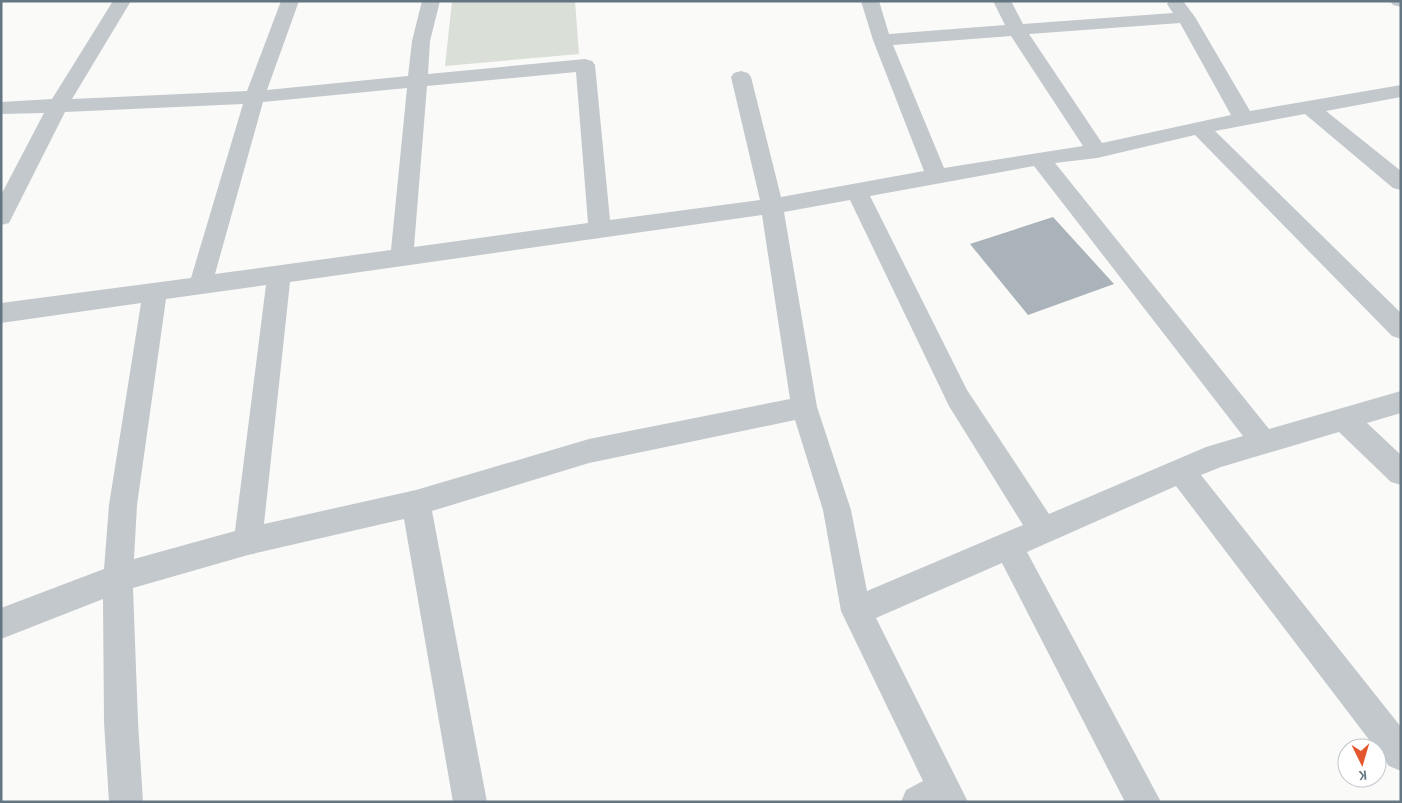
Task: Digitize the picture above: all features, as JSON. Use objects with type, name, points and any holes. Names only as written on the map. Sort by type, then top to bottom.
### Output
[{"type":"street","points":[[1,216],[58,105],[122,1]]},
{"type":"street","points":[[200,286],[255,97],[290,1]]},
{"type":"street","points":[[402,258],[421,42],[430,1]]},
{"type":"street","points":[[870,1],[882,40],[937,177]]},
{"type":"street","points":[[1002,1],[1016,29],[1098,150]]},
{"type":"street","points":[[1174,1],[1186,17],[1244,119]]},
{"type":"street","points":[[882,40],[1186,17]]},
{"type":"street","points":[[1,108],[255,97],[585,65],[600,231]]},
{"type":"street","points":[[741,77],[772,206],[804,406],[837,510],[856,610],[938,797]]},
{"type":"street","points":[[1,313],[772,206],[1039,158],[1098,150],[1200,127],[1401,91]]},
{"type":"street","points":[[1309,107],[1401,183]]},
{"type":"street","points":[[1200,127],[1401,329]]},
{"type":"street","points":[[1039,158],[1264,442]]},
{"type":"street","points":[[857,191],[958,398],[1043,530]]},
{"type":"street","points":[[248,541],[279,275]]},
{"type":"street","points":[[126,802],[121,722],[118,578],[123,504],[155,292]]},
{"type":"street","points":[[856,610],[1216,456],[1401,402]]},
{"type":"street","points":[[1,624],[118,578],[248,541],[416,503],[589,450],[804,406]]},
{"type":"street","points":[[1344,419],[1401,473]]},
{"type":"street","points":[[1181,471],[1401,754]]},
{"type":"street","points":[[416,503],[470,802]]},
{"type":"street","points":[[1008,545],[1144,802]]},
{"type":"shaded area","points":[[452,1],[575,1],[579,54],[445,66]]},
{"type":"building","points":[[1053,217],[1114,284],[1028,315],[970,244]]}]
